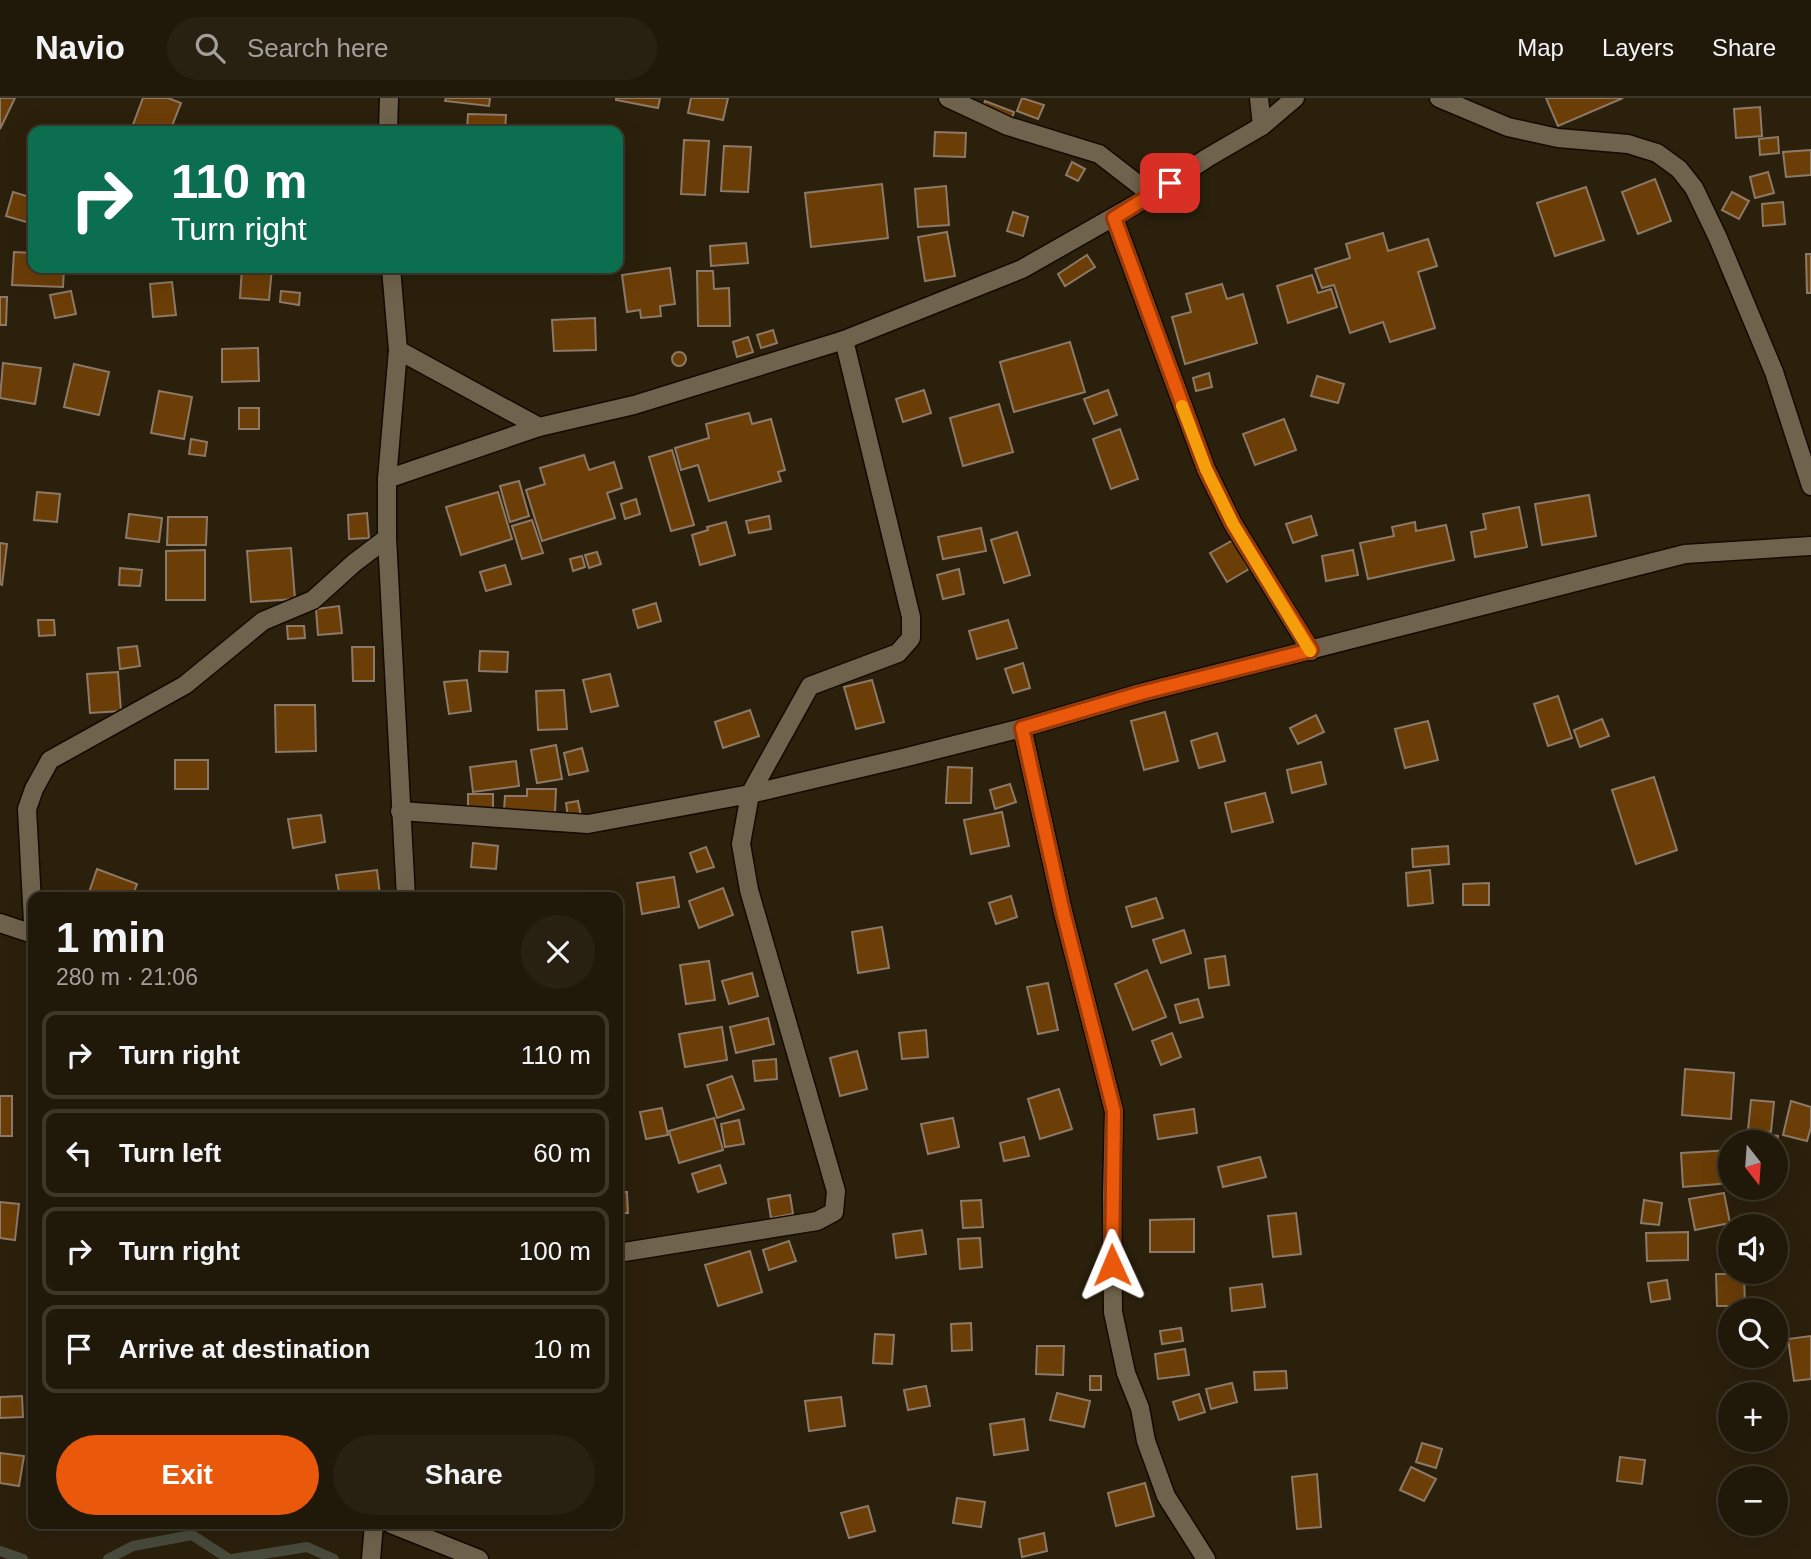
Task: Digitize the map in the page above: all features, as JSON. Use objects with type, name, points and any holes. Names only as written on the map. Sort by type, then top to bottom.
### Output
[{"type":"street","points":[[388,126],[389,98]]},
{"type":"street","points":[[948,98],[1007,126],[1099,154],[1152,195]]},
{"type":"street","points":[[1258,98],[1262,126]]},
{"type":"street","points":[[387,478],[538,427],[634,405],[844,340],[1022,269],[1152,195],[1207,158],[1262,126],[1295,98]]},
{"type":"street","points":[[1439,98],[1507,127],[1558,138],[1628,144],[1657,153],[1679,169],[1694,188],[1718,238],[1769,359],[1811,486]]},
{"type":"street","points":[[1114,218],[1206,469],[1233,524],[1311,650]]},
{"type":"street","points":[[391,273],[398,350],[387,478],[387,538],[406,892]]},
{"type":"street","points":[[623,1252],[817,1221],[834,1212],[836,1191],[748,890],[741,845],[750,794],[810,686],[898,653],[911,638],[911,617],[844,340]]},
{"type":"street","points":[[398,350],[538,427]]},
{"type":"street","points":[[31,892],[27,809],[34,789],[50,760],[184,685],[263,621],[313,600],[387,538]]},
{"type":"street","points":[[400,811],[588,824],[750,794],[1022,728],[1141,693],[1685,554],[1811,546]]},
{"type":"street","points":[[1022,728],[1063,912],[1114,1111],[1113,1312],[1126,1373],[1140,1408],[1146,1441],[1166,1496],[1206,1559]]},
{"type":"street","points":[[0,923],[28,932]]},
{"type":"street","points":[[371,1559],[374,1529]]},
{"type":"street","points":[[404,1529],[479,1559]]},
{"type":"building","points":[[0,98],[15,98],[0,129]]},
{"type":"building","points":[[143,98],[168,98],[181,103],[172,126],[132,126]]},
{"type":"building","points":[[446,98],[490,98],[489,106],[445,101]]},
{"type":"building","points":[[616,98],[660,98],[658,108]]},
{"type":"building","points":[[691,98],[728,98],[723,120],[688,113]]},
{"type":"building","points":[[1022,98],[1044,105],[1038,119],[1017,111]]},
{"type":"building","points":[[1546,98],[1623,98],[1558,126]]},
{"type":"building","points":[[985,101],[1014,112],[1012,118],[983,107]]},
{"type":"building","points":[[1760,107],[1762,136],[1736,138],[1734,109]]},
{"type":"building","points":[[468,114],[506,115],[505,126],[467,126]]},
{"type":"building","points":[[935,132],[966,133],[965,157],[934,156]]},
{"type":"building","points":[[1778,137],[1779,153],[1760,155],[1759,139]]},
{"type":"building","points":[[684,140],[709,141],[705,195],[681,194]]},
{"type":"building","points":[[724,146],[751,147],[748,192],[721,191]]},
{"type":"building","points":[[1811,150],[1811,175],[1786,177],[1783,152]]},
{"type":"building","points":[[1072,162],[1085,169],[1078,181],[1066,175]]},
{"type":"building","points":[[1768,172],[1774,193],[1755,198],[1750,177]]},
{"type":"building","points":[[1655,179],[1671,221],[1638,234],[1622,192]]},
{"type":"building","points":[[882,184],[888,238],[811,247],[805,193]]},
{"type":"building","points":[[946,186],[949,225],[918,227],[915,189]]},
{"type":"building","points":[[1586,187],[1604,240],[1555,256],[1537,203]]},
{"type":"building","points":[[13,192],[28,196],[28,223],[6,216]]},
{"type":"building","points":[[1732,192],[1749,201],[1739,219],[1722,210]]},
{"type":"building","points":[[1783,202],[1785,224],[1763,226],[1762,204]]},
{"type":"building","points":[[1013,212],[1028,217],[1023,236],[1007,231]]},
{"type":"building","points":[[947,232],[955,276],[925,281],[918,237]]},
{"type":"building","points":[[1383,233],[1388,251],[1428,239],[1437,266],[1418,272],[1435,328],[1390,342],[1383,322],[1350,333],[1334,285],[1322,288],[1315,269],[1350,258],[1346,244]]},
{"type":"building","points":[[746,243],[748,263],[711,266],[710,246]]},
{"type":"building","points":[[14,252],[28,253],[28,273],[64,273],[63,287],[12,285]]},
{"type":"building","points":[[1806,254],[1811,254],[1811,293],[1807,293]]},
{"type":"building","points":[[1087,255],[1095,267],[1065,286],[1058,274]]},
{"type":"building","points":[[670,268],[675,304],[660,306],[661,316],[641,318],[640,310],[627,312],[622,275]]},
{"type":"building","points":[[697,271],[713,271],[714,289],[729,288],[730,326],[698,326]]},
{"type":"building","points":[[242,273],[272,273],[269,300],[240,298]]},
{"type":"building","points":[[1312,275],[1318,293],[1331,289],[1337,307],[1288,323],[1277,286]]},
{"type":"building","points":[[172,282],[176,315],[153,317],[150,284]]},
{"type":"building","points":[[1222,284],[1227,299],[1243,294],[1257,343],[1185,364],[1172,317],[1191,312],[1186,294]]},
{"type":"building","points":[[71,291],[76,314],[55,318],[50,295]]},
{"type":"building","points":[[281,291],[300,293],[299,305],[280,302]]},
{"type":"building","points":[[0,297],[7,297],[6,325],[0,325]]},
{"type":"building","points":[[595,318],[596,350],[554,351],[552,320]]},
{"type":"building","points":[[773,330],[777,343],[761,348],[757,335]]},
{"type":"building","points":[[748,337],[753,352],[737,357],[733,342]]},
{"type":"building","points":[[1070,342],[1085,392],[1014,412],[1000,362]]},
{"type":"building","points":[[258,348],[259,381],[222,382],[222,349]]},
{"type":"building","points":[[676,352],[682,352],[686,359],[682,366],[676,366],[672,362],[672,356]]},
{"type":"building","points":[[3,363],[41,368],[35,404],[0,398]]},
{"type":"building","points":[[74,364],[109,372],[99,415],[64,407]]},
{"type":"building","points":[[1209,373],[1212,387],[1196,391],[1193,378]]},
{"type":"building","points":[[1317,376],[1344,384],[1338,403],[1311,396]]},
{"type":"building","points":[[924,390],[931,413],[903,422],[896,399]]},
{"type":"building","points":[[1108,390],[1117,415],[1094,424],[1084,399]]},
{"type":"building","points":[[159,391],[192,397],[184,439],[151,433]]},
{"type":"building","points":[[999,404],[1013,452],[963,466],[950,418]]},
{"type":"building","points":[[239,408],[259,408],[259,429],[239,429]]},
{"type":"building","points":[[749,413],[752,424],[771,419],[785,470],[778,472],[781,481],[709,501],[698,465],[681,470],[675,448],[709,438],[706,424]]},
{"type":"building","points":[[1284,419],[1296,450],[1255,465],[1243,434]]},
{"type":"building","points":[[1120,429],[1138,479],[1111,489],[1093,439]]},
{"type":"building","points":[[191,439],[207,442],[205,456],[189,454]]},
{"type":"building","points":[[672,450],[694,525],[671,531],[649,457]]},
{"type":"building","points":[[584,455],[589,470],[614,462],[622,488],[607,493],[615,518],[542,541],[526,490],[545,484],[540,468]]},
{"type":"building","points":[[519,481],[529,516],[510,522],[500,486]]},
{"type":"building","points":[[37,492],[60,494],[57,522],[34,520]]},
{"type":"building","points":[[498,492],[512,539],[461,555],[446,507]]},
{"type":"building","points":[[1589,495],[1596,536],[1542,545],[1535,504]]},
{"type":"building","points":[[636,499],[640,514],[625,519],[621,504]]},
{"type":"building","points":[[1519,507],[1527,547],[1475,557],[1471,532],[1486,529],[1483,514]]},
{"type":"building","points":[[367,513],[369,538],[349,539],[348,515]]},
{"type":"building","points":[[129,514],[162,518],[159,542],[126,538]]},
{"type":"building","points":[[769,516],[771,529],[749,533],[746,521]]},
{"type":"building","points":[[1311,516],[1317,535],[1293,543],[1286,524]]},
{"type":"building","points":[[168,517],[207,517],[206,545],[167,545]]},
{"type":"building","points":[[532,520],[543,553],[522,559],[512,526]]},
{"type":"building","points":[[726,522],[735,555],[700,565],[692,535],[708,530],[707,527]]},
{"type":"building","points":[[1415,522],[1416,531],[1446,525],[1454,560],[1368,579],[1360,543],[1394,536],[1392,527]]},
{"type":"building","points":[[981,528],[986,551],[943,559],[938,537]]},
{"type":"building","points":[[1017,532],[1030,575],[1004,583],[991,540]]},
{"type":"building","points":[[1233,540],[1249,569],[1227,582],[1210,553]]},
{"type":"building","points":[[0,543],[7,544],[2,585],[0,584]]},
{"type":"building","points":[[291,548],[295,599],[251,602],[247,551]]},
{"type":"building","points":[[205,550],[205,600],[166,600],[166,551]]},
{"type":"building","points":[[1353,550],[1358,575],[1326,581],[1322,556]]},
{"type":"building","points":[[597,552],[601,564],[589,568],[585,555]]},
{"type":"building","points":[[582,556],[585,567],[573,571],[570,559]]},
{"type":"building","points":[[505,565],[511,584],[486,591],[480,572]]},
{"type":"building","points":[[120,568],[142,570],[140,586],[119,585]]},
{"type":"building","points":[[959,569],[964,594],[943,599],[937,575]]},
{"type":"building","points":[[656,603],[661,621],[638,628],[633,610]]},
{"type":"building","points":[[339,606],[342,633],[318,635],[316,609]]},
{"type":"building","points":[[38,620],[54,620],[55,635],[39,636]]},
{"type":"building","points":[[1008,620],[1017,648],[977,659],[969,631]]},
{"type":"building","points":[[287,626],[304,626],[305,638],[288,639]]},
{"type":"building","points":[[137,646],[140,666],[120,669],[118,648]]},
{"type":"building","points":[[352,647],[374,647],[374,681],[353,681]]},
{"type":"building","points":[[480,651],[508,652],[507,672],[479,671]]},
{"type":"building","points":[[1023,663],[1030,688],[1013,693],[1005,669]]},
{"type":"building","points":[[118,672],[121,711],[90,713],[87,674]]},
{"type":"building","points":[[610,674],[618,706],[591,712],[583,680]]},
{"type":"building","points":[[467,680],[471,711],[449,714],[444,682]]},
{"type":"building","points":[[872,680],[884,722],[856,729],[844,687]]},
{"type":"building","points":[[564,690],[567,729],[538,730],[536,691]]},
{"type":"building","points":[[1558,696],[1572,738],[1548,746],[1534,704]]},
{"type":"building","points":[[275,705],[315,705],[316,751],[276,752]]},
{"type":"building","points":[[750,710],[759,736],[723,748],[715,722]]},
{"type":"building","points":[[1165,712],[1178,761],[1144,770],[1131,721]]},
{"type":"building","points":[[1316,715],[1324,732],[1298,744],[1290,728]]},
{"type":"building","points":[[1602,719],[1609,736],[1580,747],[1574,730]]},
{"type":"building","points":[[1428,721],[1438,760],[1405,768],[1395,729]]},
{"type":"building","points":[[1217,733],[1225,761],[1199,768],[1191,741]]},
{"type":"building","points":[[556,745],[562,779],[537,783],[531,750]]},
{"type":"building","points":[[582,748],[588,771],[569,775],[564,753]]},
{"type":"building","points":[[175,760],[208,760],[208,789],[175,789]]},
{"type":"building","points":[[516,761],[519,786],[473,792],[470,767]]},
{"type":"building","points":[[1321,762],[1326,784],[1292,793],[1287,770]]},
{"type":"building","points":[[948,767],[972,768],[971,803],[946,803]]},
{"type":"building","points":[[1654,777],[1677,850],[1636,864],[1612,790]]},
{"type":"building","points":[[1010,784],[1016,802],[995,809],[990,790]]},
{"type":"building","points":[[527,789],[556,789],[555,812],[504,810],[505,796],[527,796]]},
{"type":"building","points":[[1265,793],[1273,822],[1232,832],[1225,803]]},
{"type":"building","points":[[468,794],[493,794],[493,814],[468,813]]},
{"type":"building","points":[[578,801],[581,816],[568,818],[566,803]]},
{"type":"building","points":[[1002,812],[1009,846],[971,854],[964,820]]},
{"type":"building","points":[[321,815],[325,842],[293,848],[288,819]]},
{"type":"building","points":[[473,843],[498,846],[496,869],[471,867]]},
{"type":"building","points":[[1448,846],[1449,864],[1413,867],[1412,849]]},
{"type":"building","points":[[706,847],[714,867],[697,872],[690,853]]},
{"type":"building","points":[[97,869],[137,884],[134,892],[89,892]]},
{"type":"building","points":[[377,870],[380,892],[339,892],[336,875]]},
{"type":"building","points":[[1430,870],[1433,903],[1408,906],[1406,873]]},
{"type":"building","points":[[674,877],[679,907],[642,914],[637,883]]},
{"type":"building","points":[[1489,883],[1489,905],[1463,905],[1463,884]]},
{"type":"building","points":[[723,888],[733,915],[699,928],[689,901]]},
{"type":"building","points":[[1011,896],[1017,917],[996,924],[989,903]]},
{"type":"building","points":[[1156,898],[1163,918],[1132,927],[1126,907]]},
{"type":"building","points":[[882,927],[889,968],[858,973],[852,932]]},
{"type":"building","points":[[1184,930],[1191,953],[1161,963],[1153,940]]},
{"type":"building","points":[[1225,956],[1229,985],[1209,988],[1205,959]]},
{"type":"building","points":[[709,961],[715,1000],[686,1004],[680,965]]},
{"type":"building","points":[[1147,970],[1166,1017],[1133,1030],[1115,984]]},
{"type":"building","points":[[752,973],[758,996],[729,1004],[722,981]]},
{"type":"building","points":[[1048,983],[1058,1030],[1038,1034],[1027,987]]},
{"type":"building","points":[[1198,999],[1203,1017],[1180,1023],[1175,1005]]},
{"type":"building","points":[[768,1018],[774,1044],[736,1053],[730,1027]]},
{"type":"building","points":[[722,1027],[727,1060],[685,1067],[679,1034]]},
{"type":"building","points":[[926,1030],[928,1057],[902,1059],[899,1033]]},
{"type":"building","points":[[1172,1033],[1181,1057],[1161,1065],[1152,1041]]},
{"type":"building","points":[[857,1051],[867,1089],[840,1096],[830,1058]]},
{"type":"building","points":[[776,1059],[777,1079],[755,1081],[753,1061]]},
{"type":"building","points":[[1685,1069],[1734,1073],[1731,1119],[1682,1115]]},
{"type":"building","points":[[732,1076],[744,1109],[717,1118],[707,1085]]},
{"type":"building","points":[[1059,1089],[1072,1129],[1040,1139],[1028,1099]]},
{"type":"building","points":[[0,1096],[12,1096],[12,1136],[0,1136]]},
{"type":"building","points":[[1751,1100],[1774,1102],[1771,1130],[1748,1130]]},
{"type":"building","points":[[1791,1101],[1811,1107],[1811,1127],[1807,1141],[1788,1136],[1788,1130],[1784,1130]]},
{"type":"building","points":[[662,1108],[668,1135],[646,1139],[640,1112]]},
{"type":"building","points":[[1194,1109],[1197,1133],[1158,1139],[1154,1115]]},
{"type":"building","points":[[714,1118],[723,1150],[679,1163],[669,1131]]},
{"type":"building","points":[[953,1118],[959,1147],[928,1154],[921,1124]]},
{"type":"building","points":[[739,1120],[744,1144],[725,1147],[721,1124]]},
{"type":"building","points":[[1024,1137],[1029,1156],[1004,1161],[1000,1143]]},
{"type":"building","points":[[1718,1151],[1718,1184],[1683,1187],[1681,1153]]},
{"type":"building","points":[[1260,1157],[1266,1177],[1223,1187],[1218,1167]]},
{"type":"building","points":[[720,1165],[726,1183],[698,1192],[692,1174]]},
{"type":"building","points":[[623,1192],[627,1192],[628,1213],[623,1213]]},
{"type":"building","points":[[1718,1194],[1718,1200],[1725,1200],[1728,1214],[1718,1214],[1718,1225],[1695,1230],[1689,1199]]},
{"type":"building","points":[[790,1195],[793,1214],[771,1218],[768,1199]]},
{"type":"building","points":[[981,1200],[983,1227],[963,1228],[961,1201]]},
{"type":"building","points":[[1644,1200],[1662,1203],[1659,1225],[1641,1223]]},
{"type":"building","points":[[0,1202],[19,1204],[15,1240],[0,1238]]},
{"type":"building","points":[[1296,1213],[1301,1254],[1273,1257],[1268,1216]]},
{"type":"building","points":[[1194,1219],[1194,1252],[1150,1252],[1150,1220]]},
{"type":"building","points":[[922,1230],[926,1254],[896,1258],[893,1234]]},
{"type":"building","points":[[1688,1232],[1688,1260],[1647,1261],[1646,1233]]},
{"type":"building","points":[[980,1238],[982,1267],[960,1269],[958,1239]]},
{"type":"building","points":[[789,1241],[796,1261],[769,1270],[763,1250]]},
{"type":"building","points":[[750,1251],[762,1292],[718,1306],[705,1265]]},
{"type":"building","points":[[1716,1274],[1718,1284],[1744,1284],[1745,1298],[1718,1298],[1717,1306]]},
{"type":"building","points":[[1667,1280],[1670,1299],[1651,1302],[1648,1283]]},
{"type":"building","points":[[1262,1284],[1265,1307],[1232,1311],[1230,1288]]},
{"type":"building","points":[[971,1323],[972,1350],[952,1351],[951,1324]]},
{"type":"building","points":[[1181,1328],[1183,1341],[1162,1344],[1160,1331]]},
{"type":"building","points":[[875,1334],[894,1335],[892,1364],[873,1363]]},
{"type":"building","points":[[1811,1336],[1811,1379],[1794,1381],[1788,1339]]},
{"type":"building","points":[[1037,1346],[1064,1346],[1063,1375],[1036,1374]]},
{"type":"building","points":[[1185,1349],[1189,1375],[1158,1379],[1155,1354]]},
{"type":"building","points":[[1286,1371],[1287,1388],[1255,1390],[1254,1372]]},
{"type":"building","points":[[1090,1376],[1101,1376],[1101,1390],[1090,1390]]},
{"type":"building","points":[[1232,1383],[1237,1402],[1211,1409],[1206,1389]]},
{"type":"building","points":[[926,1386],[930,1406],[908,1410],[904,1390]]},
{"type":"building","points":[[1057,1393],[1090,1401],[1084,1427],[1050,1420]]},
{"type":"building","points":[[1199,1394],[1205,1412],[1179,1420],[1173,1402]]},
{"type":"building","points":[[22,1396],[23,1417],[0,1418],[0,1397]]},
{"type":"building","points":[[841,1397],[845,1426],[809,1431],[805,1401]]},
{"type":"building","points":[[1024,1419],[1028,1450],[994,1455],[990,1424]]},
{"type":"building","points":[[1422,1443],[1442,1449],[1436,1468],[1416,1462]]},
{"type":"building","points":[[0,1453],[24,1456],[19,1486],[0,1483]]},
{"type":"building","points":[[1620,1457],[1645,1460],[1642,1484],[1617,1481]]},
{"type":"building","points":[[1411,1467],[1436,1479],[1424,1501],[1400,1490]]},
{"type":"building","points":[[1317,1474],[1321,1527],[1297,1529],[1292,1477]]},
{"type":"building","points":[[1145,1483],[1154,1516],[1116,1526],[1108,1493]]},
{"type":"building","points":[[957,1498],[985,1502],[981,1527],[953,1523]]},
{"type":"building","points":[[868,1506],[875,1531],[849,1538],[841,1513]]},
{"type":"building","points":[[1044,1533],[1047,1551],[1022,1557],[1019,1539]]},
{"type":"waterway","points":[[108,1559],[133,1546],[192,1535],[229,1559]]},
{"type":"waterway","points":[[232,1559],[307,1547],[334,1559]]},
{"type":"waterway","points":[[0,1551],[23,1559]]},
{"type":"slow traffic","points":[[1182,406],[1206,469],[1233,524],[1310,651]]},
{"type":"route","points":[[1112,1265],[1114,1111],[1063,912],[1022,728],[1141,693],[1311,650],[1233,524],[1206,469],[1114,218],[1170,183]]}]
